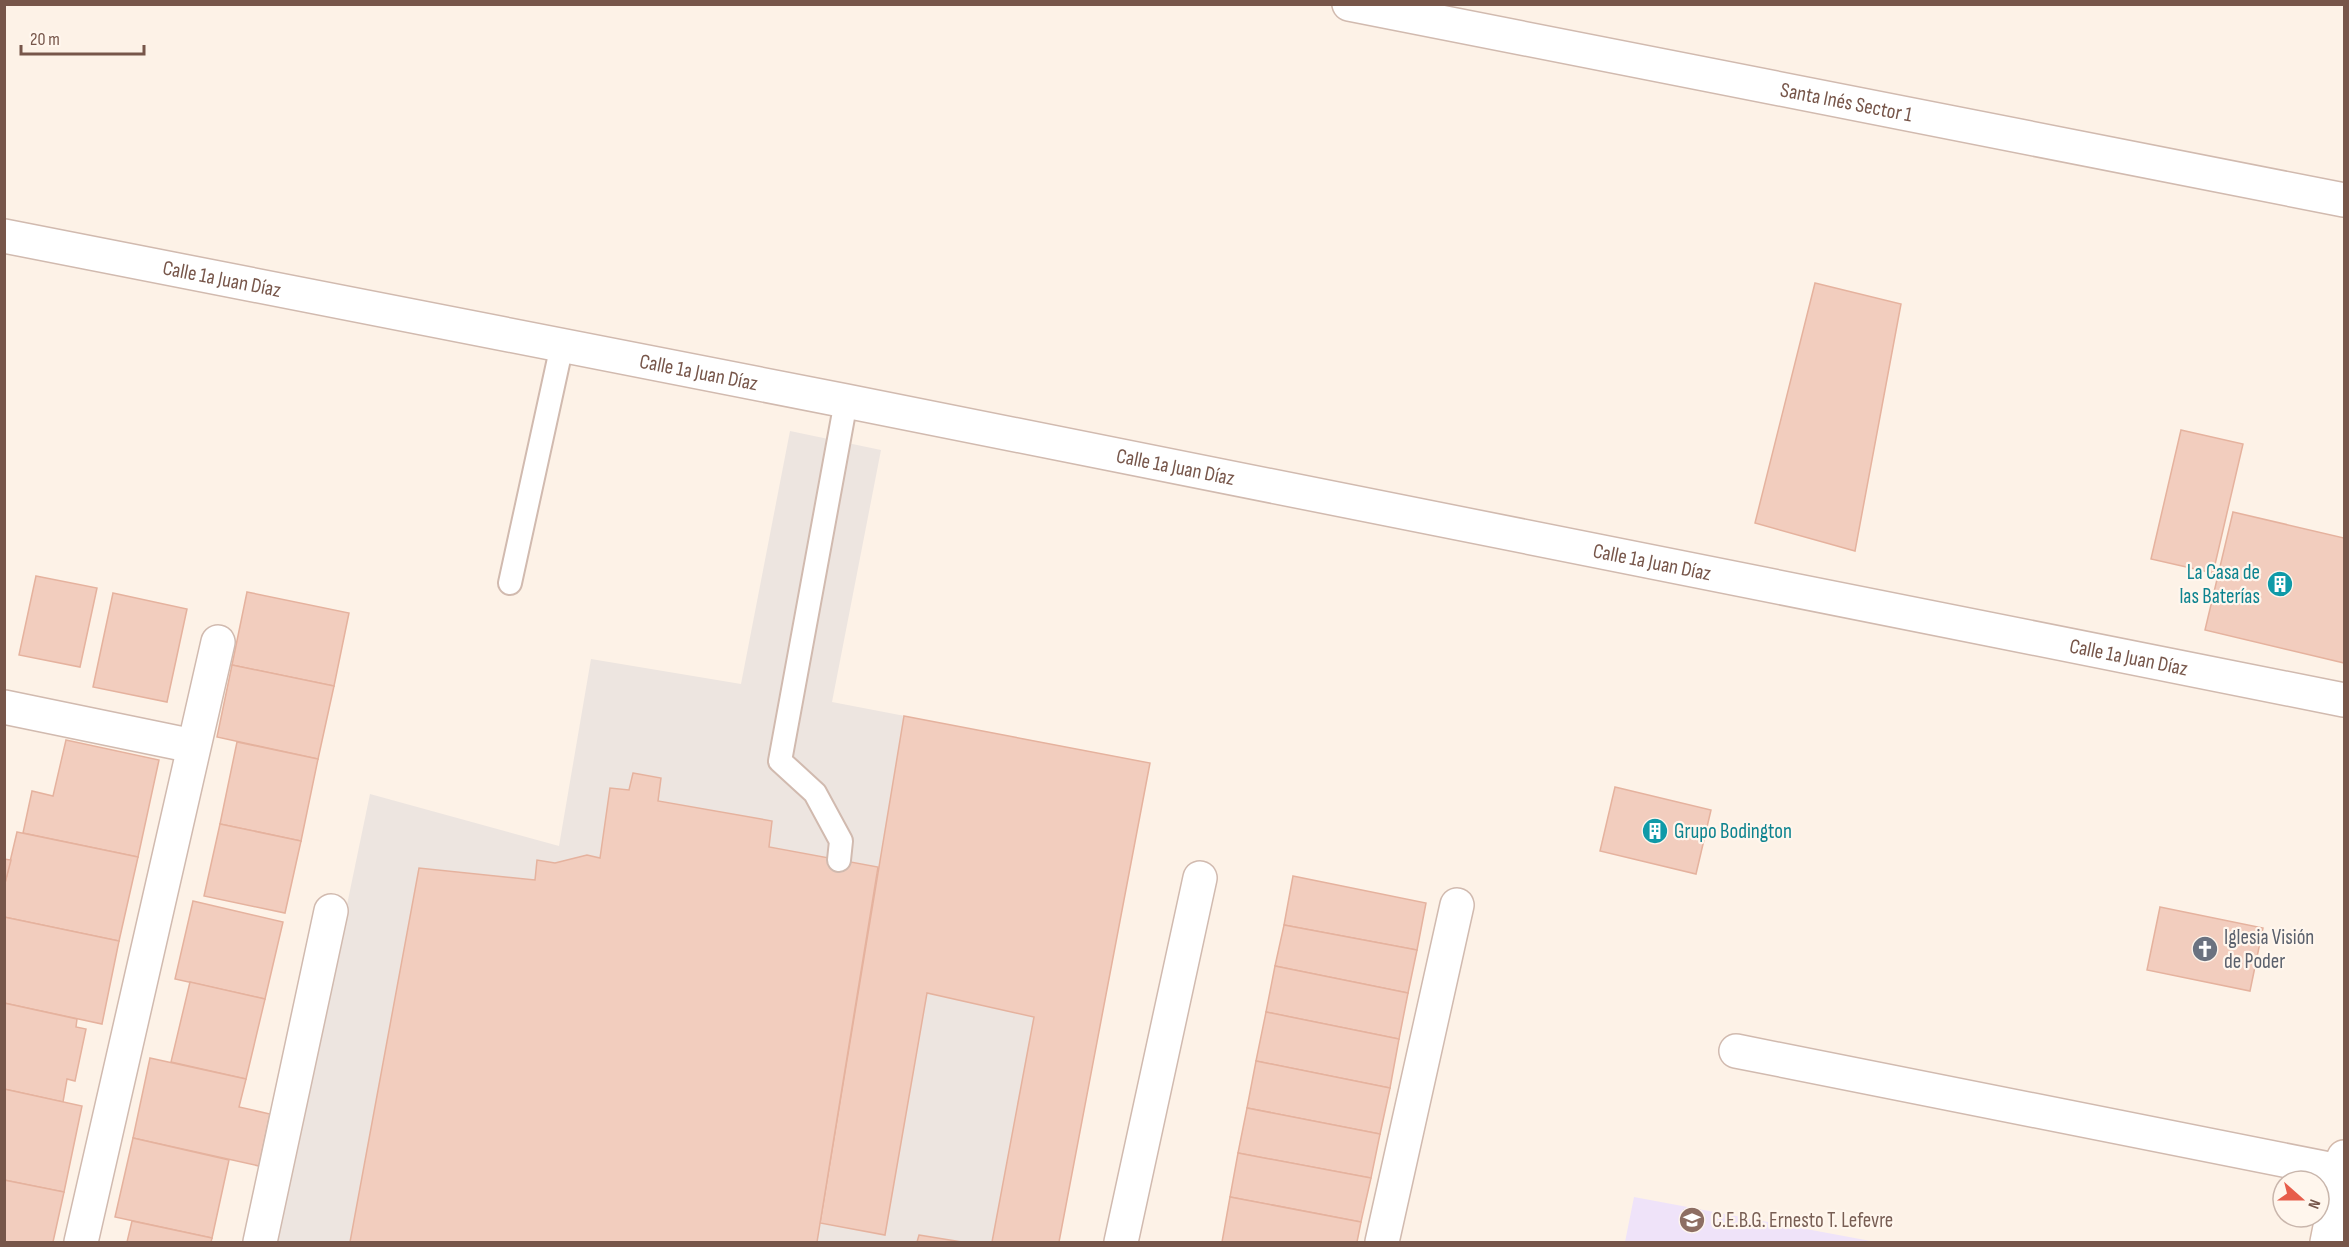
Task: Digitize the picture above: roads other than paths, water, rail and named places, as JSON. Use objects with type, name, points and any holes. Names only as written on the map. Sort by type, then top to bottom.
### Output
[{"type":"street","name":"Santa Inés Sector 1","points":[[1349,4],[2344,200]]},
{"type":"street","name":"Calle 1a Juan Díaz","points":[[4,236],[846,401],[2344,700]]},
{"type":"street","points":[[81,1242],[218,642]]},
{"type":"street","points":[[4,707],[193,747]]},
{"type":"street","points":[[1121,1242],[1200,878]]},
{"type":"street","points":[[1382,1242],[1456,905]]},
{"type":"street","points":[[260,1242],[331,911]]},
{"type":"street","points":[[1736,1051],[2344,1167],[2327,1242]]},
{"type":"lane","points":[[510,583],[562,345]]},
{"type":"lane","points":[[838,860],[841,841],[815,794],[780,761],[846,401]]},
{"type":"place","name":"La Casa de las Baterías","points":[[2280,584]]},
{"type":"place","name":"Grupo Bodington","points":[[1655,831]]},
{"type":"place","name":"Iglesia Visión de Poder","points":[[2205,949]]},
{"type":"place","name":"C.E.B.G. Ernesto T. Lefevre","points":[[1692,1220]]}]
